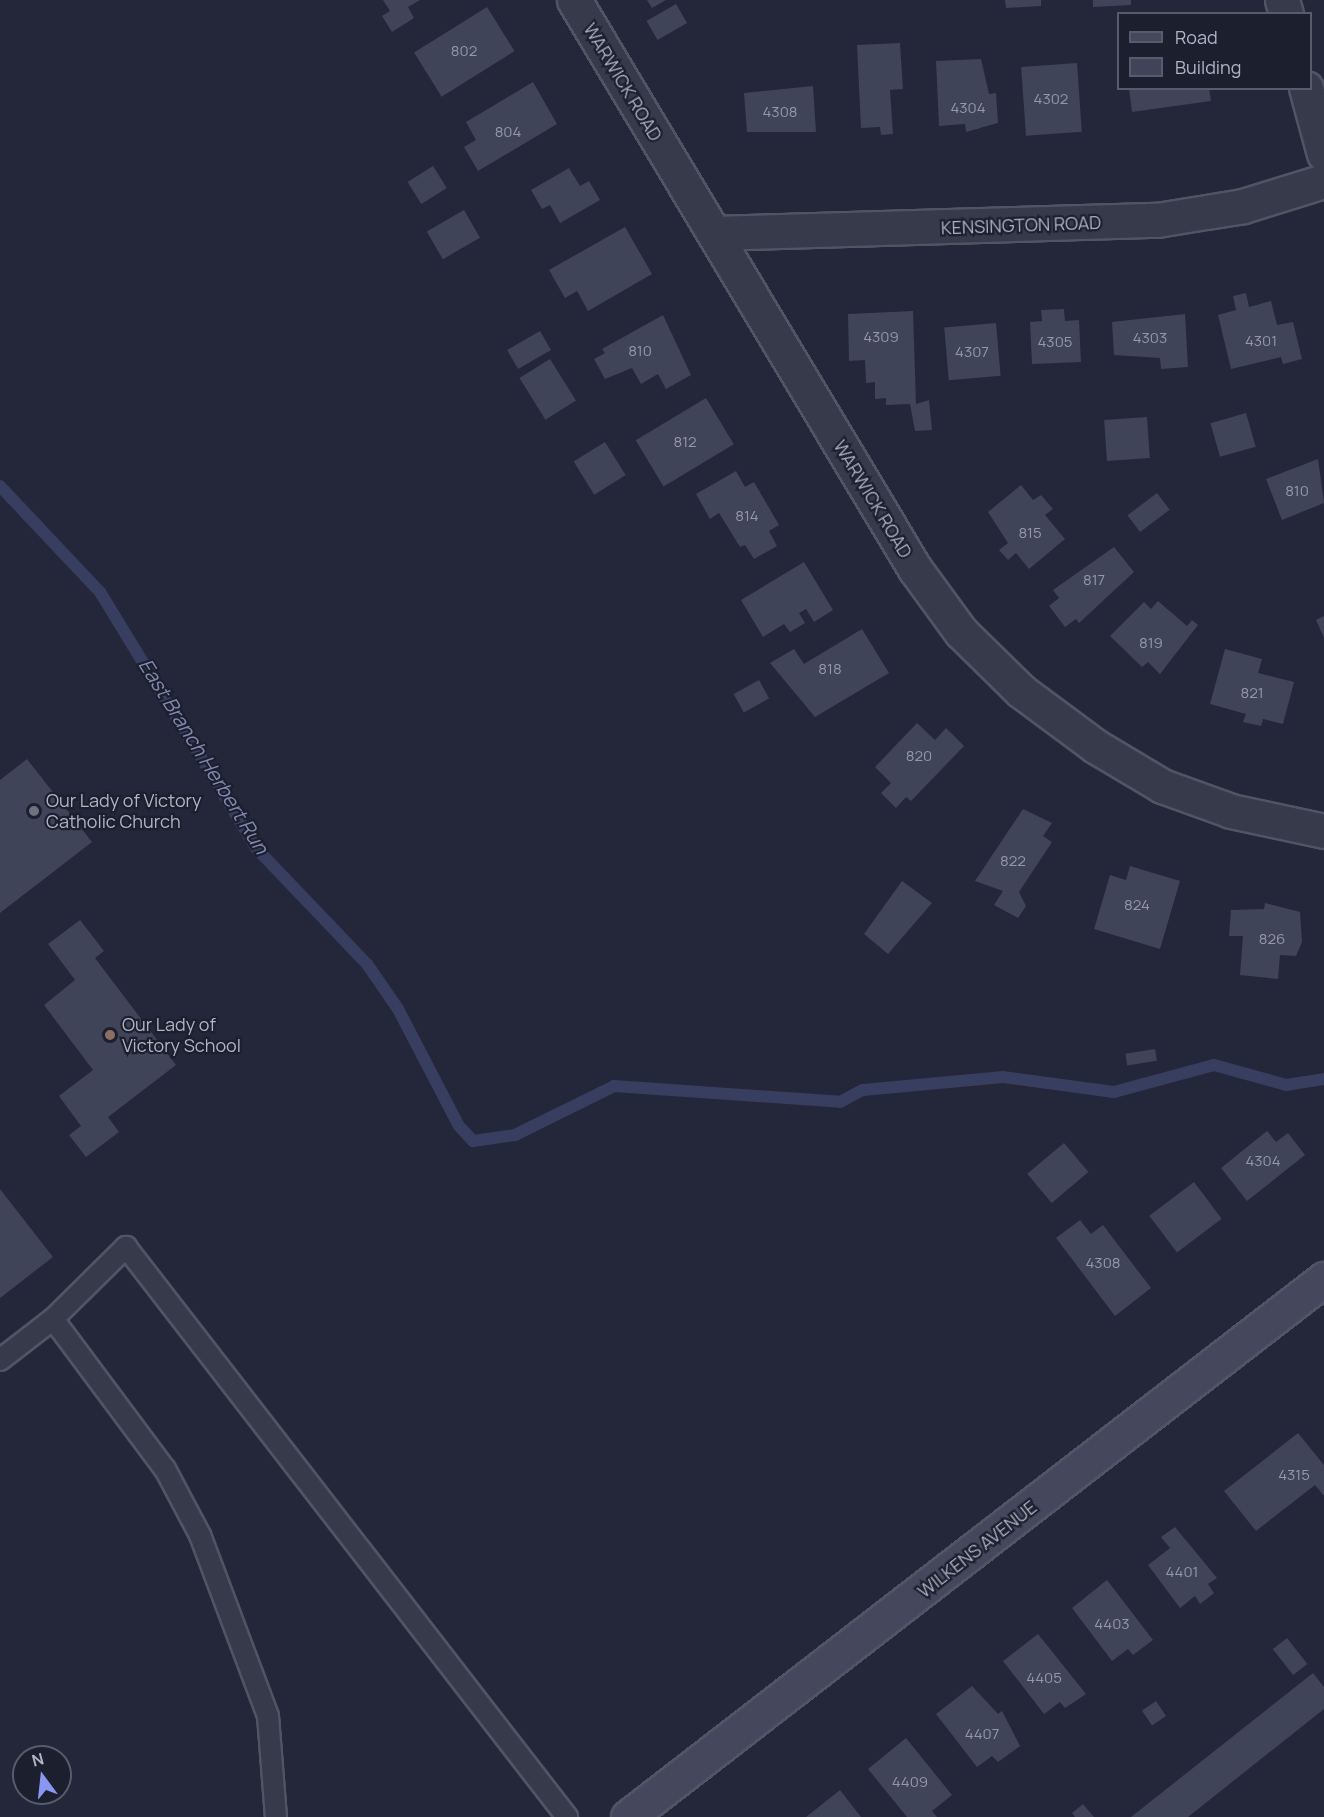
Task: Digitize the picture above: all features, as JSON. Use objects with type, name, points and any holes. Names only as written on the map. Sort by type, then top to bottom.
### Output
[{"type":"main road","name":"WILKENS AVENUE","points":[[628,1817],[1324,1279]]},
{"type":"street","name":"WARWICK ROAD","points":[[574,0],[915,569],[962,632],[1021,691],[1095,746],[1162,786],[1231,811],[1324,831]]},
{"type":"street","points":[[1307,90],[1324,154]]},
{"type":"street","name":"KENSINGTON ROAD","points":[[714,233],[1157,220],[1243,206],[1324,181]]},
{"type":"lane","points":[[0,1360],[53,1319],[126,1247],[567,1817]]},
{"type":"lane","points":[[53,1319],[165,1469],[200,1535],[268,1716],[276,1817]]},
{"type":"building","points":[[383,0],[420,0],[408,7],[414,18],[392,32],[382,16],[390,11]]},
{"type":"building","points":[[647,0],[666,0],[652,8]]},
{"type":"building","points":[[1005,0],[1041,0],[1041,6],[1006,8]]},
{"type":"building","points":[[1093,0],[1131,0],[1131,5],[1093,7]]},
{"type":"building","points":[[676,4],[687,23],[658,40],[647,21]]},
{"type":"building","points":[[487,7],[515,51],[442,97],[414,53]]},
{"type":"building","points":[[900,43],[903,89],[890,90],[893,134],[881,135],[880,127],[861,128],[857,45]]},
{"type":"building","points":[[981,59],[989,94],[996,93],[998,123],[966,132],[965,124],[939,126],[936,61]]},
{"type":"building","points":[[1077,63],[1082,132],[1026,136],[1021,67]]},
{"type":"building","points":[[533,82],[557,124],[478,171],[464,147],[476,140],[466,122]]},
{"type":"building","points":[[813,86],[816,132],[747,132],[744,93]]},
{"type":"building","points":[[1129,90],[1209,90],[1211,101],[1132,112]]},
{"type":"building","points":[[433,166],[447,188],[421,204],[408,182]]},
{"type":"building","points":[[569,168],[580,186],[589,181],[600,200],[560,223],[550,205],[542,209],[531,190]]},
{"type":"building","points":[[464,210],[480,238],[443,259],[427,232]]},
{"type":"building","points":[[625,227],[652,274],[588,311],[577,291],[565,298],[549,270]]},
{"type":"building","points":[[1246,293],[1249,307],[1271,301],[1277,325],[1293,322],[1302,359],[1283,364],[1281,357],[1231,369],[1218,315],[1236,310],[1233,296]]},
{"type":"building","points":[[1064,309],[1065,321],[1079,320],[1081,362],[1032,364],[1030,322],[1042,321],[1041,310]]},
{"type":"building","points":[[913,311],[916,404],[929,400],[932,430],[915,431],[910,404],[886,405],[886,398],[875,399],[875,382],[866,383],[865,360],[849,361],[848,314]]},
{"type":"building","points":[[1185,314],[1188,367],[1161,369],[1160,358],[1114,355],[1112,322]]},
{"type":"building","points":[[663,315],[691,375],[666,389],[658,374],[641,384],[632,368],[605,379],[594,359],[605,353],[602,349]]},
{"type":"building","points":[[996,323],[1001,376],[949,380],[944,328]]},
{"type":"building","points":[[540,331],[551,350],[518,369],[507,350]]},
{"type":"building","points":[[550,359],[576,401],[545,420],[519,378]]},
{"type":"building","points":[[706,398],[734,444],[664,487],[636,440]]},
{"type":"building","points":[[1246,413],[1256,447],[1220,457],[1210,423]]},
{"type":"building","points":[[1147,417],[1150,458],[1107,461],[1104,420]]},
{"type":"building","points":[[605,442],[626,475],[594,495],[574,462]]},
{"type":"building","points":[[1318,459],[1324,503],[1282,520],[1266,479]]},
{"type":"building","points":[[736,471],[745,487],[754,482],[779,525],[769,531],[777,546],[754,559],[745,545],[740,547],[719,513],[710,519],[696,494]]},
{"type":"building","points":[[1021,485],[1033,500],[1041,495],[1053,509],[1045,515],[1065,539],[1029,569],[1016,553],[1008,560],[999,550],[1008,543],[988,512]]},
{"type":"building","points":[[1157,493],[1170,510],[1140,532],[1127,515]]},
{"type":"building","points":[[1114,547],[1134,572],[1079,623],[1076,619],[1065,627],[1049,606],[1059,598],[1053,590]]},
{"type":"building","points":[[804,562],[833,610],[814,622],[806,609],[799,613],[805,623],[790,632],[784,624],[763,637],[741,600]]},
{"type":"building","points":[[1158,601],[1187,626],[1192,620],[1198,625],[1160,674],[1148,662],[1142,667],[1110,636],[1144,602],[1151,609]]},
{"type":"building","points":[[1324,616],[1324,638],[1316,620]]},
{"type":"building","points":[[862,629],[889,673],[815,717],[770,663],[794,649],[804,664]]},
{"type":"building","points":[[1225,649],[1262,659],[1258,673],[1294,682],[1283,724],[1263,719],[1261,726],[1243,722],[1246,714],[1210,704]]},
{"type":"building","points":[[759,680],[769,698],[744,712],[734,694]]},
{"type":"building","points":[[917,723],[935,740],[946,728],[964,746],[911,801],[906,797],[896,808],[881,793],[891,783],[875,767]]},
{"type":"building","name":"Our Lady of Victory Catholic Church","points":[[27,759],[92,842],[0,913],[0,780]]},
{"type":"building","points":[[1023,809],[1052,823],[1043,836],[1052,842],[1019,892],[1026,906],[1018,918],[994,905],[1003,891],[975,881]]},
{"type":"building","points":[[1130,866],[1180,881],[1160,949],[1094,929],[1110,875],[1126,880]]},
{"type":"building","points":[[902,881],[932,903],[888,954],[864,934]]},
{"type":"building","points":[[1265,903],[1300,912],[1302,942],[1296,956],[1280,955],[1278,979],[1240,975],[1243,936],[1229,936],[1231,910],[1264,909]]},
{"type":"building","name":"Our Lady of Victory School","points":[[80,920],[104,951],[95,958],[176,1065],[108,1117],[119,1132],[86,1157],[69,1135],[81,1126],[59,1096],[93,1070],[44,1005],[75,980],[48,944]]},
{"type":"building","points":[[1155,1049],[1157,1061],[1127,1066],[1125,1054]]},
{"type":"building","points":[[1267,1131],[1276,1142],[1288,1133],[1305,1155],[1247,1201],[1221,1168]]},
{"type":"building","points":[[1064,1143],[1088,1172],[1052,1203],[1027,1174]]},
{"type":"building","points":[[1194,1182],[1222,1219],[1177,1252],[1149,1216]]},
{"type":"building","points":[[0,1189],[53,1257],[0,1298]]},
{"type":"building","points":[[1080,1220],[1091,1234],[1103,1225],[1151,1288],[1115,1316],[1056,1238]]},
{"type":"building","points":[[1298,1433],[1324,1465],[1324,1496],[1315,1485],[1256,1531],[1224,1491]]},
{"type":"building","points":[[1175,1527],[1217,1578],[1208,1584],[1214,1593],[1200,1604],[1195,1596],[1180,1608],[1148,1565],[1170,1548],[1161,1537]]},
{"type":"building","points":[[1107,1580],[1153,1640],[1133,1655],[1128,1649],[1112,1661],[1072,1608]]},
{"type":"building","points":[[1038,1634],[1086,1694],[1065,1708],[1060,1702],[1044,1714],[1003,1661]]},
{"type":"building","points":[[1287,1638],[1307,1664],[1293,1675],[1273,1649]]},
{"type":"building","points":[[1313,1673],[1324,1687],[1324,1709],[1188,1817],[1131,1817]]},
{"type":"building","points":[[972,1686],[998,1714],[1002,1711],[1020,1746],[998,1762],[992,1756],[977,1767],[936,1714]]},
{"type":"building","points":[[1156,1701],[1166,1716],[1152,1725],[1142,1711]]},
{"type":"building","points":[[906,1738],[952,1795],[932,1811],[937,1817],[907,1817],[868,1769]]},
{"type":"building","points":[[840,1790],[861,1817],[806,1817]]},
{"type":"building","points":[[1083,1804],[1094,1817],[1075,1817],[1072,1813]]},
{"type":"waterway","name":"East Branch Herbert Run","points":[[0,486],[100,592],[256,848],[367,964],[398,1009],[459,1126],[473,1141],[515,1135],[614,1086],[840,1102],[863,1090],[1003,1077],[1114,1092],[1214,1065],[1286,1085],[1324,1079]]},
{"type":"place","name":"Our Lady of Victory Catholic Church","points":[[34,811]]},
{"type":"place","name":"Our Lady of Victory School","points":[[110,1035]]}]
